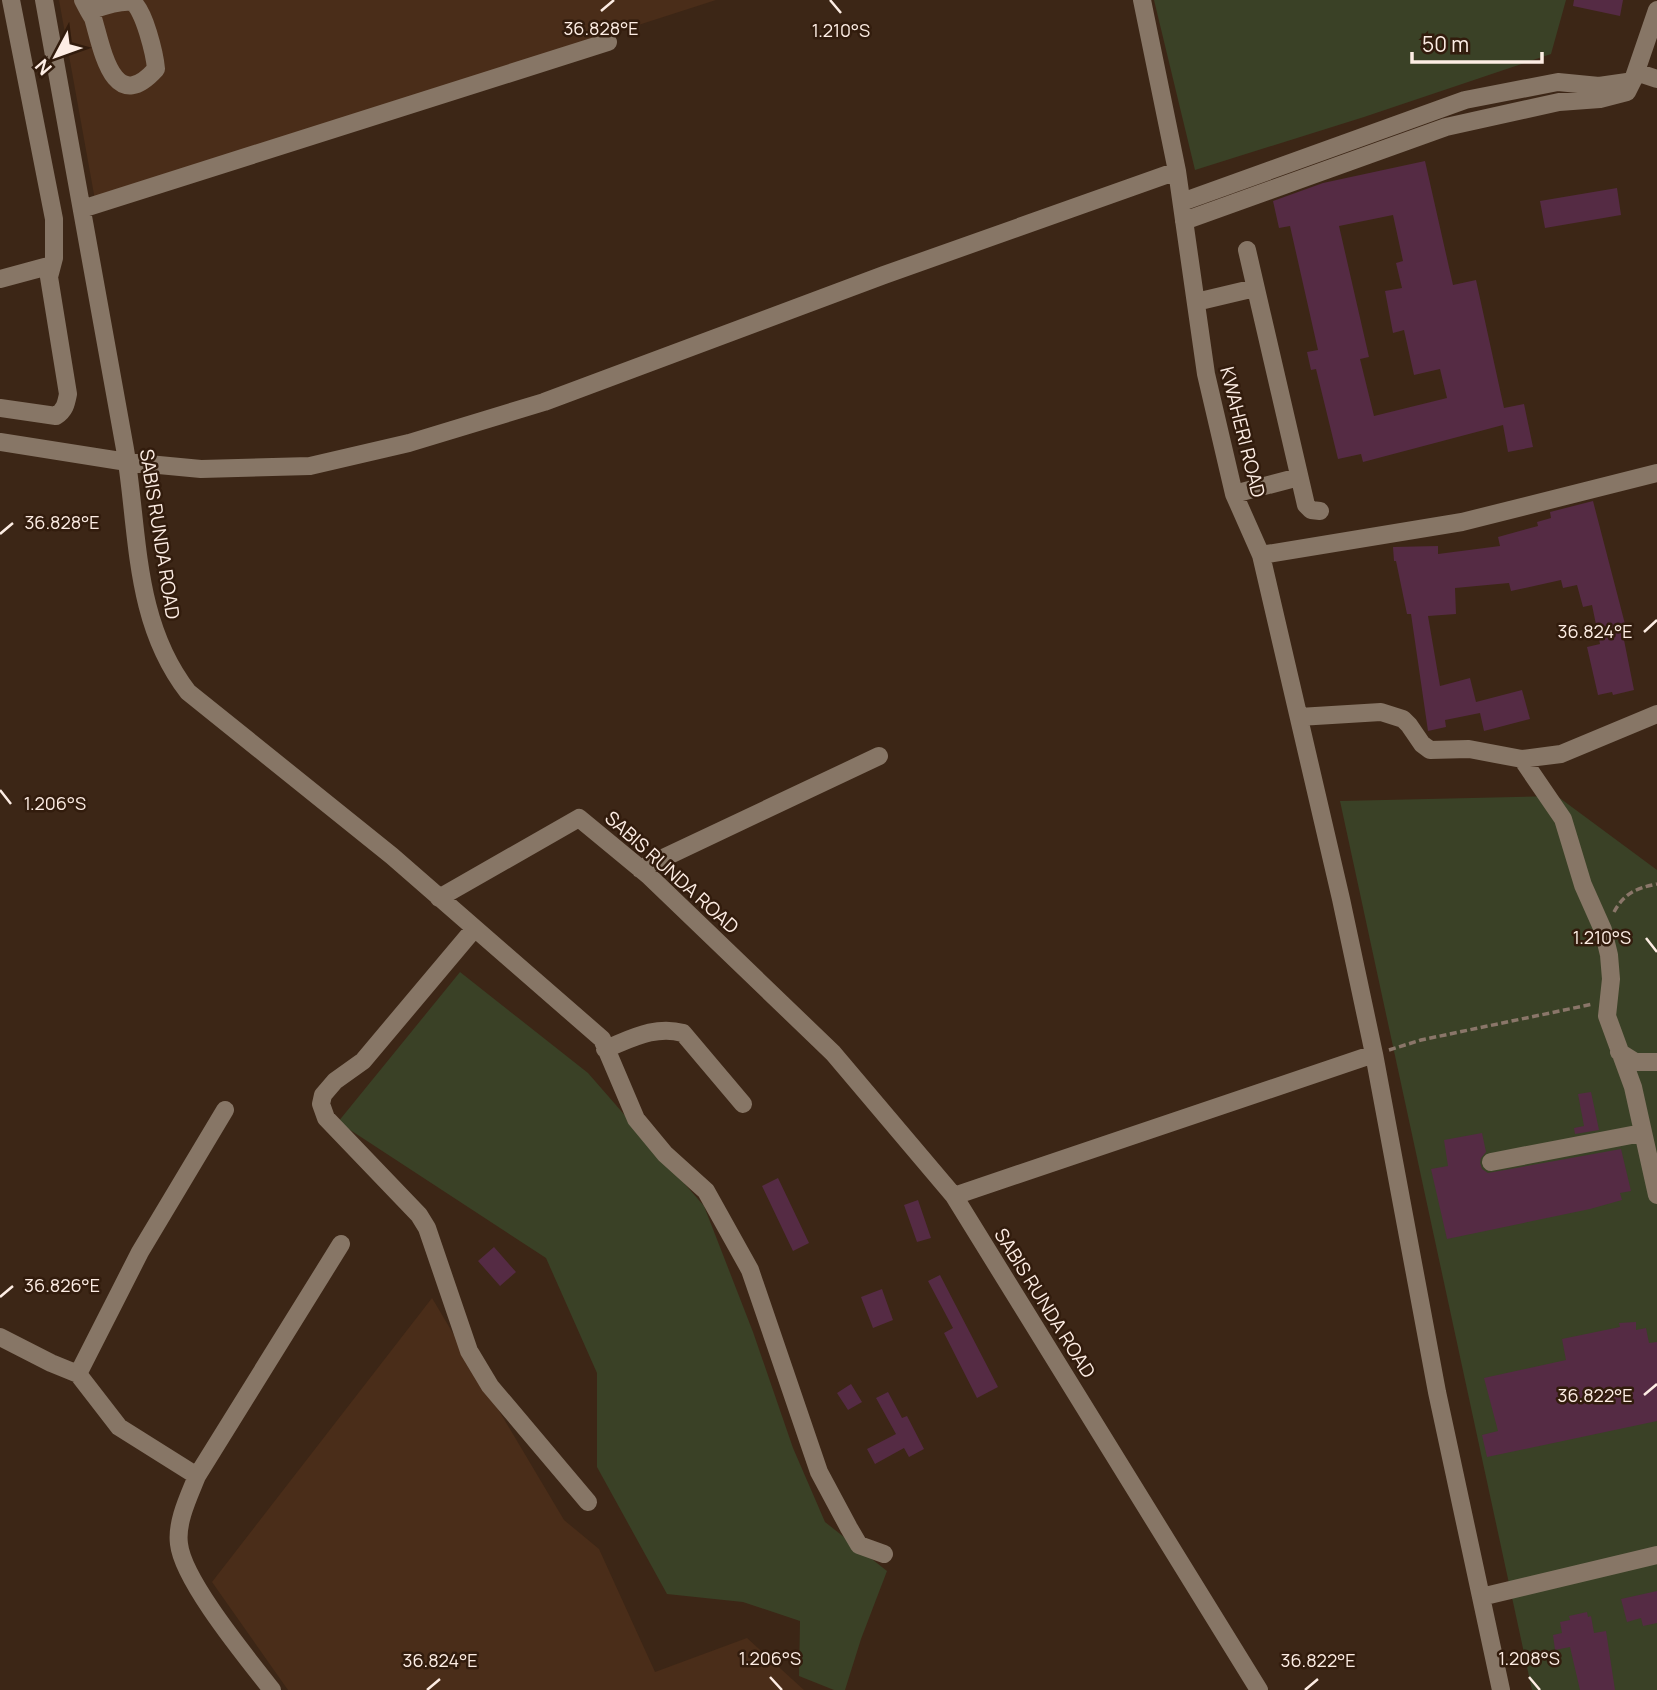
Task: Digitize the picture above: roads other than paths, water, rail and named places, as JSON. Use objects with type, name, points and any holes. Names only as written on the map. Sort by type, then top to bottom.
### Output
[{"type":"street","points":[[0,408],[56,416],[66,404],[68,394],[49,277],[54,258],[54,219],[11,0]]},
{"type":"street","name":"SABIS RUNDA ROAD","points":[[44,0],[127,462],[145,602],[153,630],[171,670],[188,692],[344,817],[439,898],[579,818],[640,869],[736,957],[833,1053],[954,1196],[1259,1690]]},
{"type":"street","name":"KWAHERI ROAD","points":[[1142,0],[1177,171],[1206,374],[1234,494],[1261,555],[1341,899],[1374,1054],[1437,1392],[1501,1690]]},
{"type":"street","points":[[122,1],[133,3],[139,10],[155,57],[156,69],[147,79],[133,85],[121,83],[110,74],[86,6],[122,1]]},
{"type":"street","points":[[1184,221],[1446,127],[1559,102],[1600,99],[1627,92],[1657,10]]},
{"type":"street","points":[[82,209],[608,42]]},
{"type":"street","points":[[1182,202],[1465,100],[1558,82],[1599,86],[1635,76],[1657,79]]},
{"type":"street","points":[[1465,100],[1472,120]]},
{"type":"street","points":[[0,442],[127,462],[201,469],[310,466],[409,443],[544,402],[872,280],[1177,171]]},
{"type":"street","points":[[1247,250],[1298,477],[1306,505],[1311,510],[1320,511]]},
{"type":"street","points":[[0,279],[52,265]]},
{"type":"street","points":[[1196,302],[1255,288]]},
{"type":"street","points":[[1261,555],[1462,522],[1657,473]]},
{"type":"street","points":[[1234,494],[1298,477]]},
{"type":"street","points":[[1299,717],[1381,712],[1403,719],[1430,750],[1469,749],[1522,759],[1562,754],[1657,714]]},
{"type":"street","points":[[640,869],[879,756]]},
{"type":"street","points":[[1522,759],[1563,819],[1583,885],[1603,930],[1611,979],[1608,1016],[1633,1087],[1657,1195]]},
{"type":"street","points":[[439,898],[602,1039],[636,1119],[666,1154],[706,1191],[750,1270],[820,1472],[859,1545],[884,1553]]},
{"type":"street","points":[[474,929],[363,1061],[335,1081],[323,1095],[321,1104],[326,1118],[419,1216],[427,1228],[468,1351],[491,1386],[587,1502]]},
{"type":"street","points":[[605,1049],[653,1030],[669,1029],[683,1033],[743,1104]]},
{"type":"street","points":[[1619,1052],[1635,1062],[1657,1063]]},
{"type":"street","points":[[954,1196],[1374,1054]]},
{"type":"street","points":[[1633,1087],[1657,1063]]},
{"type":"street","points":[[78,1374],[140,1252],[225,1110]]},
{"type":"street","points":[[1491,1162],[1642,1133]]},
{"type":"street","points":[[272,1690],[217,1618],[183,1558],[178,1543],[183,1516],[197,1476],[341,1244]]},
{"type":"street","points":[[0,1337],[78,1374],[119,1427],[197,1476]]},
{"type":"street","points":[[1481,1597],[1657,1555]]}]
